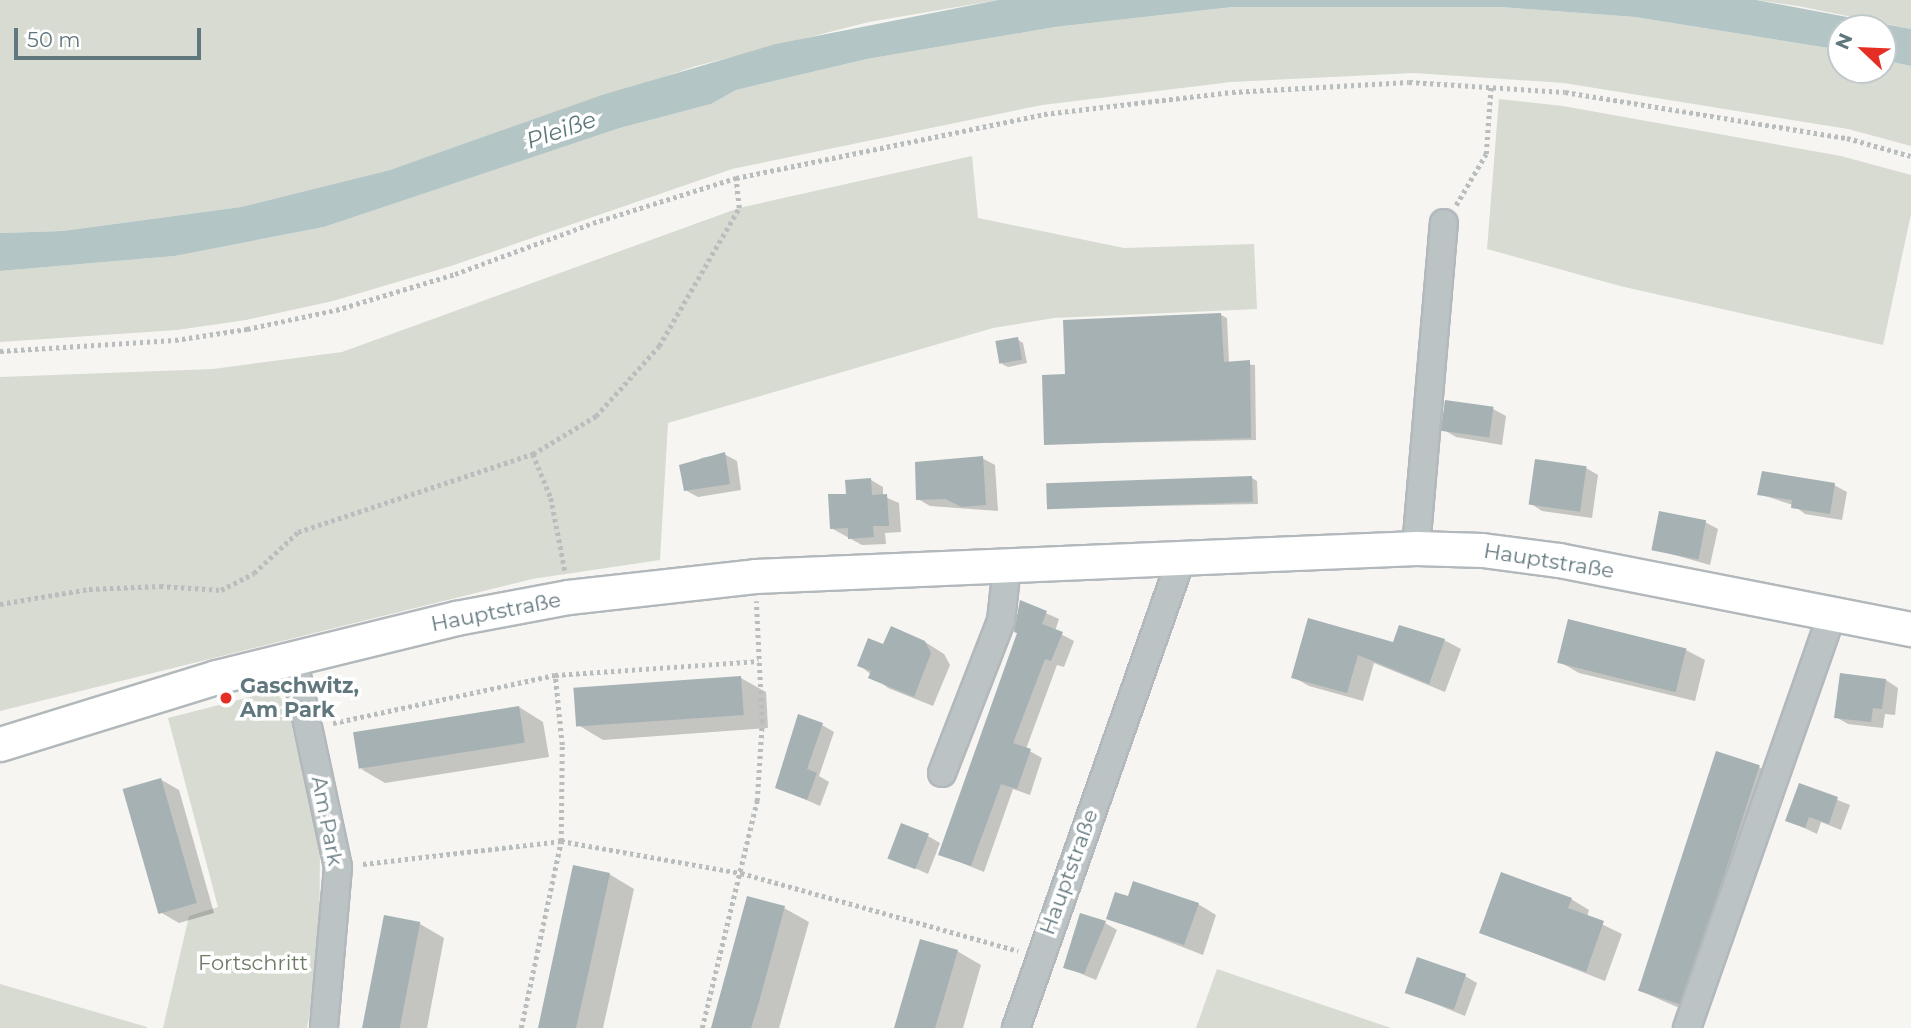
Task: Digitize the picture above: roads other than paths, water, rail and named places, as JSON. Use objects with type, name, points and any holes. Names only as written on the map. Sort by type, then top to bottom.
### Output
[{"type":"main road","name":"Hauptstraße","points":[[0,744],[293,657],[456,618],[568,597],[755,576],[1416,548],[1559,560],[1911,629]]},
{"type":"street","points":[[1416,548],[1444,223]]},
{"type":"street","name":"Hauptstraße","points":[[1016,1028],[1038,957],[1181,559]]},
{"type":"street","points":[[942,772],[1001,621],[1007,566]]},
{"type":"street","points":[[1687,1028],[1832,615]]},
{"type":"street","name":"Am Park","points":[[293,657],[338,867],[324,1028]]},
{"type":"water","name":"Pleiße","points":[[998,0],[1756,0],[1831,14],[1827,14],[1827,48],[1635,17],[1500,7],[1233,7],[1055,27],[867,59],[736,90],[711,104],[620,128],[324,227],[175,256],[0,271],[0,233],[62,231],[241,207],[390,170],[602,95],[776,44]]},
{"type":"water","points":[[1897,26],[1911,29],[1911,66],[1897,63]]},
{"type":"place","name":"Gaschwitz, Am Park","points":[[226,698]]},
{"type":"park label","name":"Fortschritt","points":[[253,963]]}]
